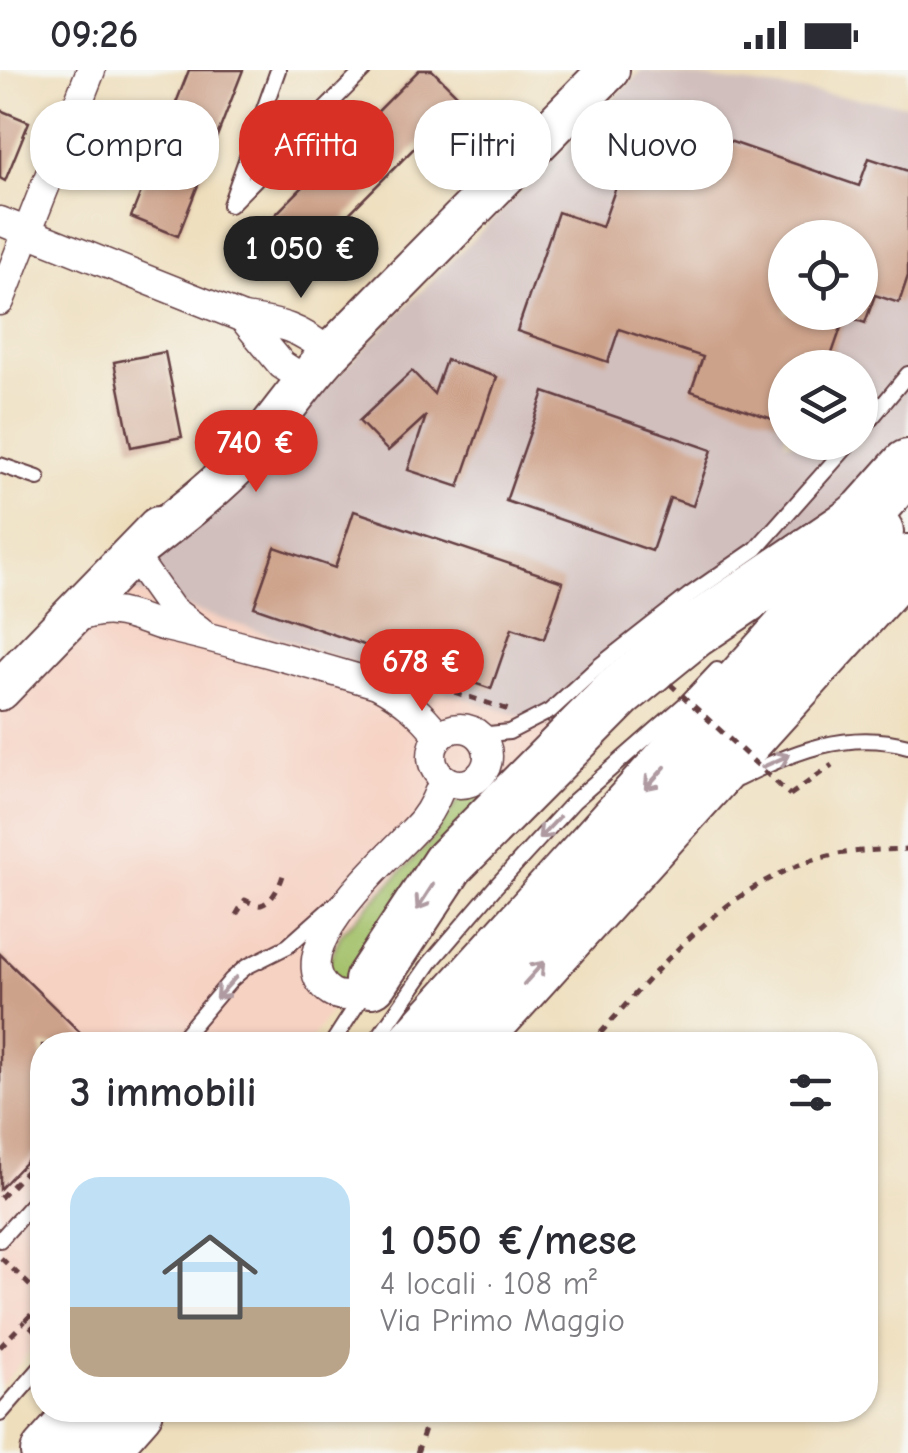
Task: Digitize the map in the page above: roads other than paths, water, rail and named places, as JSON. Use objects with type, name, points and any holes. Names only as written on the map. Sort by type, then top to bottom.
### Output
[{"type":"highway","points":[[424,1032],[887,505],[908,466]]},
{"type":"highway","points":[[371,981],[448,864],[619,692],[693,632],[887,505]]},
{"type":"highway","points":[[481,1032],[908,561]]},
{"type":"highway","points":[[802,678],[908,614]]},
{"type":"highway","points":[[46,1453],[74,1422]]},
{"type":"highway","points":[[98,1453],[126,1422]]},
{"type":"street","points":[[0,301],[92,70]]},
{"type":"street","points":[[0,690],[132,556],[204,497],[248,453],[318,366],[610,70]]},
{"type":"street","points":[[0,220],[243,318],[282,324],[308,335],[318,366]]},
{"type":"street","points":[[243,318],[282,365],[318,366]]},
{"type":"street","points":[[132,556],[130,602],[162,626]]},
{"type":"street","points":[[132,556],[172,610],[204,634]]},
{"type":"street","points":[[68,621],[112,612],[377,684],[417,709],[440,736]]},
{"type":"street","points":[[456,728],[479,735],[488,752],[485,770],[471,782],[444,780],[437,773],[432,754],[440,736],[456,728]]},
{"type":"street","points":[[371,981],[356,994],[339,996],[327,989],[316,970],[319,949],[326,932],[358,887],[424,818],[444,780]]},
{"type":"lane","points":[[278,70],[230,205],[364,70]]},
{"type":"lane","points":[[878,410],[908,374]]},
{"type":"lane","points":[[479,735],[509,732],[550,711],[599,666],[756,548],[835,460]]},
{"type":"lane","points":[[0,466],[38,478]]},
{"type":"lane","points":[[814,568],[887,505]]},
{"type":"lane","points":[[382,1032],[430,963],[548,829],[574,801],[684,705],[723,664]]},
{"type":"lane","points":[[688,804],[800,750],[847,740],[883,740],[908,746]]},
{"type":"lane","points":[[187,1032],[246,966],[288,946],[358,887]]},
{"type":"lane","points":[[340,1032],[371,981]]},
{"type":"lane","points":[[0,1240],[30,1206]]},
{"type":"lane","points":[[0,1414],[30,1380]]}]
